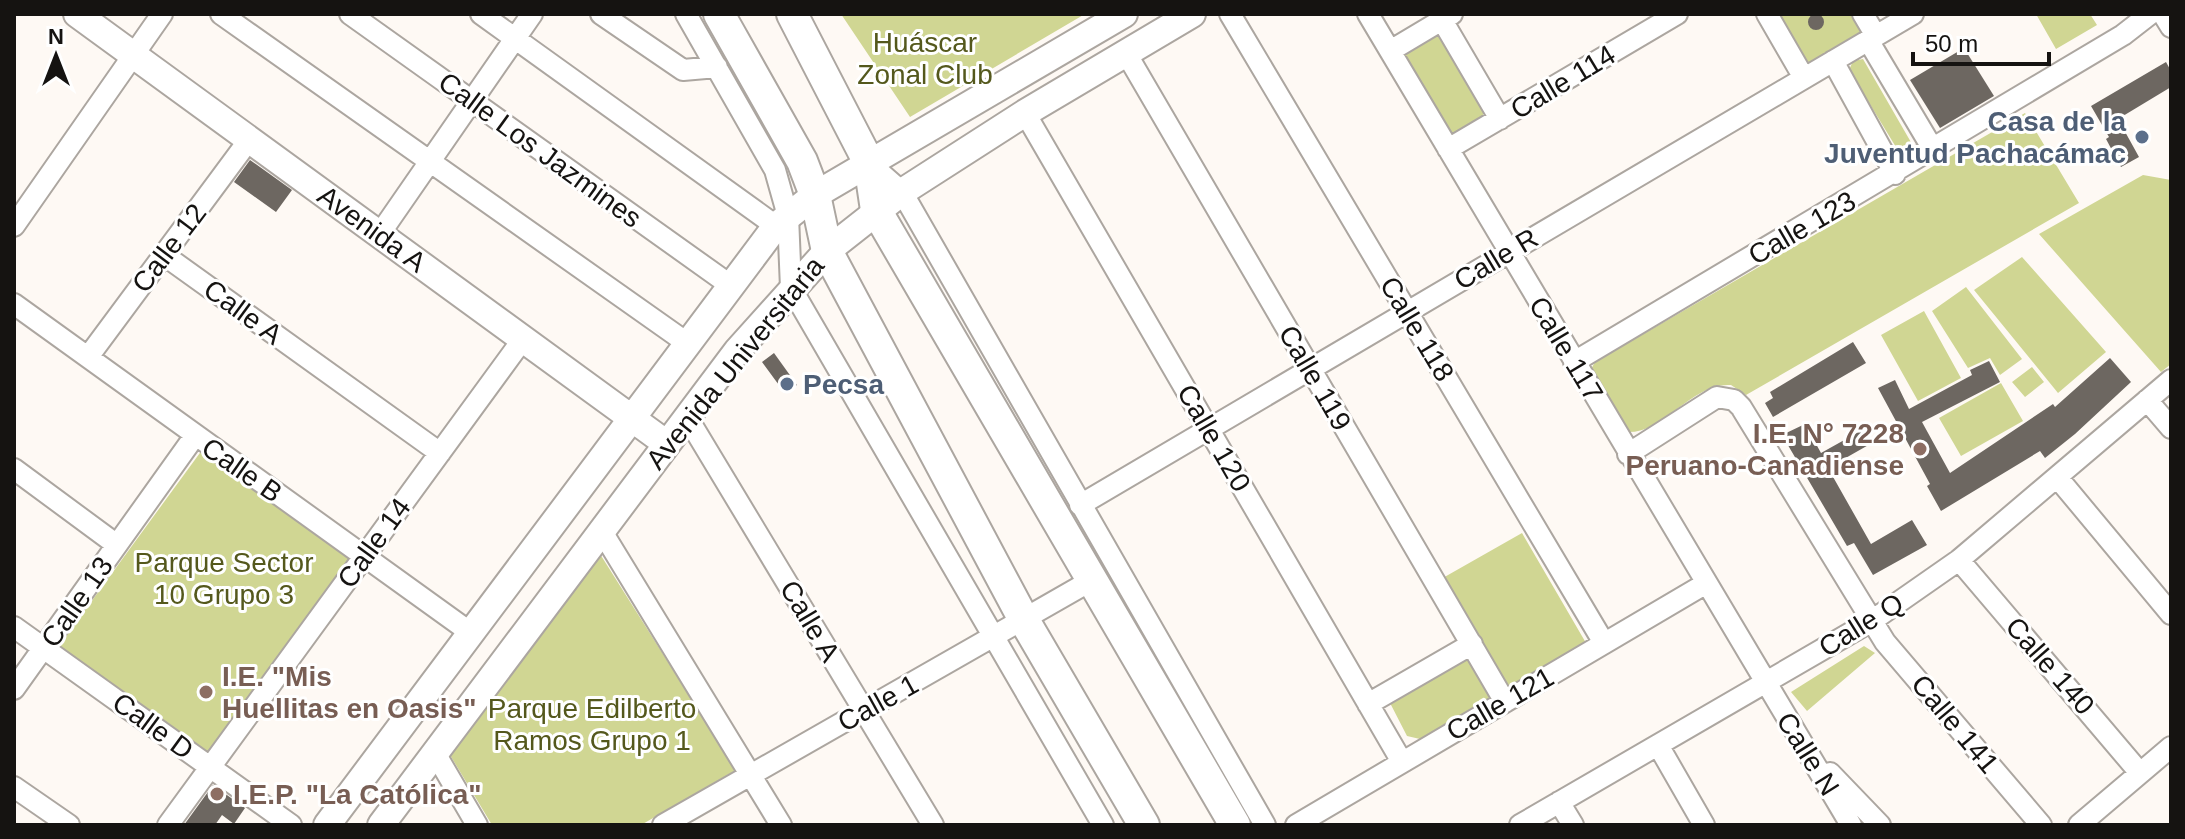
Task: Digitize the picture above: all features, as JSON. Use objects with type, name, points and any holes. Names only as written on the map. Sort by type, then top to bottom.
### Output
[{"type":"main road","points":[[719,14],[781,119],[815,195],[827,251],[1024,620],[1144,825]]},
{"type":"main road","points":[[792,14],[869,163],[876,210],[1235,825]]},
{"type":"street","name":"Avenida A","points":[[77,14],[667,444]]},
{"type":"street","points":[[14,226],[162,14]]},
{"type":"street","points":[[221,14],[687,343]]},
{"type":"street","name":"Calle Los Jazmines","points":[[350,14],[730,285]]},
{"type":"street","points":[[481,14],[782,221]]},
{"type":"street","points":[[379,235],[532,14]]},
{"type":"street","points":[[601,14],[683,70],[717,67]]},
{"type":"street","points":[[686,14],[775,170],[791,288],[1103,825]]},
{"type":"street","name":"Avenida Universitaria","points":[[327,825],[730,285],[782,221],[815,195],[1124,14]]},
{"type":"street","name":"Avenida Universitaria","points":[[381,825],[687,417],[791,288],[827,251],[902,192],[1025,113],[1192,14]]},
{"type":"street","name":"Calle 118","points":[[1230,14],[1604,643]]},
{"type":"street","name":"Calle 117","points":[[1368,14],[1764,683]]},
{"type":"street","name":"Calle 114","points":[[1448,149],[1677,14]]},
{"type":"street","points":[[1767,14],[1804,78]]},
{"type":"street","points":[[1863,14],[1872,38],[1934,151]]},
{"type":"street","name":"Calle R","points":[[1080,505],[1913,14]]},
{"type":"street","name":"Calle 123","points":[[1574,362],[1934,151],[2123,35],[2150,14]]},
{"type":"street","points":[[2163,14],[2171,27]]},
{"type":"street","points":[[1390,51],[1447,17],[1500,119]]},
{"type":"street","name":"Calle 119","points":[[1126,53],[1505,702]]},
{"type":"street","points":[[1833,61],[1895,174]]},
{"type":"street","name":"Calle 120","points":[[1025,113],[1402,762]]},
{"type":"street","name":"Calle 12","points":[[88,357],[249,140]]},
{"type":"street","points":[[869,163],[902,192],[1265,825]]},
{"type":"street","name":"Calle A","points":[[164,255],[440,453]]},
{"type":"street","name":"Calle B","points":[[14,304],[194,437],[471,633]]},
{"type":"street","name":"Calle 14","points":[[168,825],[523,339]]},
{"type":"street","name":"Calle Q","points":[[1520,825],[1873,620],[1959,560],[2171,380]]},
{"type":"street","name":"Calle 141","points":[[1628,454],[1717,397],[1725,397],[1741,407],[1885,642],[2041,825]]},
{"type":"street","points":[[2147,400],[2171,428]]},
{"type":"street","name":"Calle A","points":[[687,417],[933,825]]},
{"type":"street","name":"Calle 13","points":[[14,689],[194,437]]},
{"type":"street","points":[[14,469],[117,545]]},
{"type":"street","points":[[2057,477],[2171,614]]},
{"type":"street","points":[[601,530],[781,825]]},
{"type":"street","name":"Calle 140","points":[[1959,560],[2140,773]]},
{"type":"street","name":"Calle 1","points":[[663,825],[1092,580]]},
{"type":"street","name":"Calle 121","points":[[1296,825],[1705,584]]},
{"type":"street","name":"Calle D","points":[[14,627],[291,825]]},
{"type":"street","points":[[1368,704],[1472,644]]},
{"type":"street","name":"Calle N","points":[[1764,683],[1809,750],[1851,825]]},
{"type":"street","points":[[1658,745],[1704,825]]},
{"type":"street","points":[[2079,825],[2171,747]]},
{"type":"street","points":[[1809,750],[1880,825]]},
{"type":"street","points":[[435,753],[477,825]]},
{"type":"street","points":[[14,787],[69,825]]},
{"type":"street","points":[[1559,802],[1573,825]]},
{"type":"green space","name":"Huáscar Zonal Club","points":[[841,14],[1085,14],[910,117]]},
{"type":"green space","points":[[1778,14],[1852,14],[1864,34],[1808,66]]},
{"type":"green space","points":[[2036,14],[2090,14],[2097,25],[2056,49]]},
{"type":"green space","points":[[1432,35],[1439,35],[1485,108],[1482,119],[1453,136],[1402,59],[1405,52]]},
{"type":"green space","points":[[1863,59],[1912,144],[1912,150],[1902,157],[1849,70],[1853,61]]},
{"type":"green space","points":[[2025,113],[2079,203],[1746,395],[1731,385],[1717,386],[1690,399],[1652,426],[1625,432],[1590,371],[1595,362]]},
{"type":"green space","points":[[2143,175],[2171,180],[2171,364],[2161,372],[2039,234]]},
{"type":"green space","points":[[2022,257],[2106,352],[2058,393],[1974,290]]},
{"type":"green space","points":[[1966,287],[2022,359],[2000,375],[1990,358],[1968,368],[1932,311]]},
{"type":"green space","points":[[1924,311],[1961,378],[1918,401],[1881,335]]},
{"type":"green space","points":[[2032,367],[2044,382],[2025,397],[2012,382]]},
{"type":"green space","points":[[2001,383],[2023,421],[1961,456],[1939,418]]},
{"type":"green space","name":"Parque Sector 10 Grupo 3","points":[[205,446],[355,557],[209,754],[58,647]]},
{"type":"green space","points":[[1522,533],[1586,643],[1505,689],[1441,579]]},
{"type":"green space","name":"Parque Edilberto Ramos Grupo 1","points":[[600,554],[736,770],[641,825],[492,825],[450,755],[450,746]]},
{"type":"green space","points":[[1864,646],[1875,653],[1807,711],[1791,692]]},
{"type":"green space","points":[[1469,655],[1491,697],[1420,739],[1407,736],[1389,701]]},
{"type":"building","points":[[1813,14],[1819,14],[1824,22],[1822,28],[1813,30],[1808,25],[1808,19]]},
{"type":"building","points":[[1964,48],[1994,96],[1940,128],[1910,80]]},
{"type":"building","points":[[2166,62],[2171,71],[2171,87],[2118,119],[2139,157],[2121,167],[2106,139],[2109,137],[2091,106]]},
{"type":"building","points":[[250,160],[292,190],[276,212],[234,182]]},
{"type":"building","points":[[1853,342],[1866,363],[1773,417],[1765,403],[1773,398],[1770,392]]},
{"type":"building","points":[[774,353],[797,385],[784,392],[762,362]]},
{"type":"building","points":[[2110,358],[2131,382],[2075,434],[2045,458],[2040,451],[1941,511],[1927,486],[1930,484],[1878,388],[1895,380],[1909,409],[1972,375],[1970,370],[1989,361],[2000,382],[1922,422],[1950,473],[2053,404],[2055,407]]},
{"type":"building","points":[[1805,424],[1821,453],[1864,429],[1872,443],[1828,468],[1871,544],[1912,520],[1927,545],[1873,575],[1854,543],[1847,546],[1782,435]]},
{"type":"building","name":"I.E.P. \"La Católica\"","points":[[213,785],[245,808],[234,824],[222,815],[215,825],[184,825]]},
{"type":"place","name":"Casa de la Juventud Pachacámac","points":[[2142,137]]},
{"type":"place","name":"Pecsa","points":[[787,384]]},
{"type":"place","name":"I.E. N° 7228 Peruano-Canadiense","points":[[1920,449]]},
{"type":"place","name":"I.E. \"Mis Huellitas en Oasis\"","points":[[206,692]]},
{"type":"place","name":"I.E.P. \"La Católica\"","points":[[217,794]]}]
